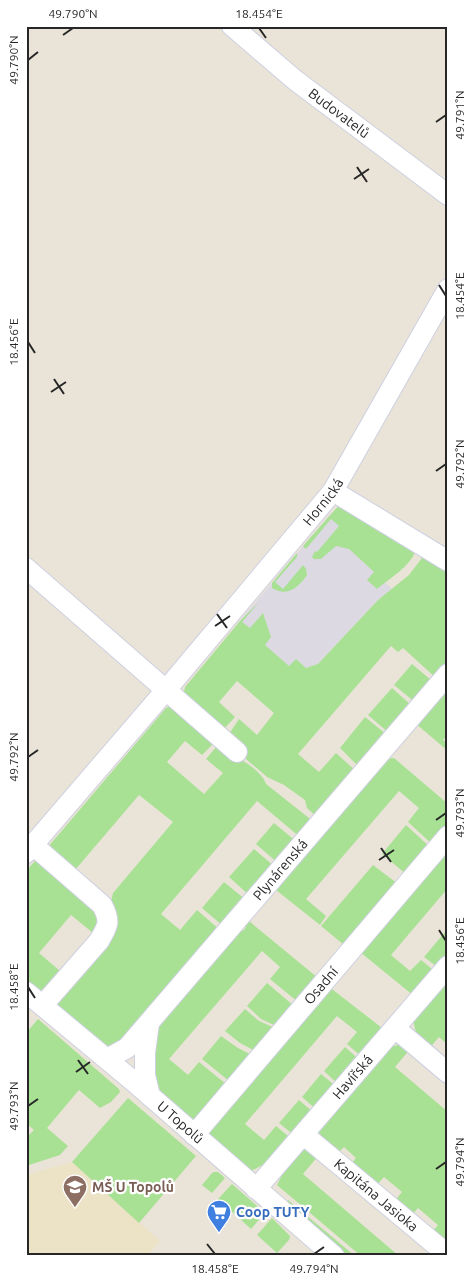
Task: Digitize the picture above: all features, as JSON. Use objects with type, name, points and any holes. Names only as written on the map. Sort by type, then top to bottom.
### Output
[{"type":"street","name":"Budovatelů","points":[[232,26],[295,80],[448,195]]},
{"type":"street","name":"Hornická","points":[[30,849],[333,491],[448,289]]},
{"type":"street","points":[[333,491],[448,561]]},
{"type":"street","points":[[26,568],[237,752]]},
{"type":"street","name":"Plynárenská","points":[[107,1059],[127,1048],[448,674]]},
{"type":"street","name":"Osadní","points":[[194,1135],[448,836]]},
{"type":"street","points":[[30,849],[102,905],[107,913],[108,922],[99,941],[43,1005]]},
{"type":"street","name":"Havířská","points":[[256,1189],[448,966]]},
{"type":"street","name":"U Topolů","points":[[26,992],[107,1059],[334,1256]]},
{"type":"street","points":[[149,1023],[145,1053],[145,1075],[150,1096]]},
{"type":"street","points":[[394,1028],[448,1073]]},
{"type":"street","name":"Kapitána Jasioka","points":[[304,1135],[448,1255]]},
{"type":"shaded area","points":[[332,512],[345,525],[349,549],[392,589],[378,600],[318,664],[306,668],[289,666],[238,623]]},
{"type":"shaded area","name":"MŠ U Topolů","points":[[72,1162],[160,1241],[147,1256],[26,1256],[26,1175]]},
{"type":"green space","points":[[341,503],[416,550],[404,567],[377,589],[367,580],[374,572],[349,549],[336,546],[321,559],[314,559],[312,557],[315,551],[317,552],[339,526],[331,519],[306,549],[303,546]]},
{"type":"green space","points":[[297,553],[297,557],[275,582],[283,589],[303,565],[307,575],[292,590],[283,592],[272,588],[272,583]]},
{"type":"green space","points":[[425,554],[448,564],[448,665],[436,678],[403,648],[398,652],[391,646],[298,754],[319,772],[336,753],[357,772],[318,818],[307,808],[305,800],[284,785],[267,777],[239,753],[229,734],[239,719],[257,735],[274,713],[237,681],[219,702],[235,717],[224,729],[189,699],[184,692],[185,687],[240,621],[260,601],[242,622],[250,628],[263,613],[271,637],[265,645],[289,666],[296,659],[306,668],[318,664],[378,600],[409,575]]},
{"type":"green space","points":[[412,664],[431,680],[416,703],[394,685]]},
{"type":"green space","points":[[448,684],[448,734],[443,740],[448,744],[448,751],[415,723]]},
{"type":"green space","points":[[392,688],[411,705],[389,733],[368,715]]},
{"type":"green space","points":[[171,706],[214,743],[202,755],[185,741],[167,762],[204,794],[223,773],[206,759],[217,746],[252,767],[266,784],[314,822],[301,838],[257,801],[161,914],[180,930],[197,910],[220,930],[129,1036],[109,1047],[103,1047],[57,1005],[57,1002],[110,906],[113,893],[173,822],[139,795],[75,870],[48,847],[166,708]]},
{"type":"green space","points":[[365,717],[386,734],[357,765],[340,748]]},
{"type":"green space","points":[[394,758],[448,804],[448,828],[433,845],[408,822],[419,808],[399,791],[306,899],[326,916],[320,925],[276,890],[386,759]]},
{"type":"green space","points":[[274,823],[297,842],[279,864],[256,844]]},
{"type":"green space","points":[[406,825],[431,848],[407,875],[382,854]]},
{"type":"green space","points":[[448,845],[448,888],[391,955],[410,971],[421,960],[437,973],[414,996],[360,952]]},
{"type":"green space","points":[[254,849],[275,867],[250,896],[229,877]]},
{"type":"green space","points":[[36,860],[103,916],[93,933],[71,915],[39,953],[60,971],[45,991],[38,992],[26,982],[26,871]]},
{"type":"green space","points":[[373,865],[398,884],[344,945],[321,926]]},
{"type":"green space","points":[[224,882],[246,900],[223,926],[202,908]]},
{"type":"green space","points":[[249,921],[318,978],[298,1002],[270,979],[280,967],[262,951],[169,1059],[188,1075],[199,1062],[226,1084],[197,1120],[191,1122],[153,1084],[155,1029],[239,928],[243,931],[246,927],[242,924]]},
{"type":"green space","points":[[445,932],[448,935],[448,960],[440,969],[424,957]]},
{"type":"green space","points":[[448,978],[448,1045],[439,1037],[428,1050],[417,1037],[413,1020]]},
{"type":"green space","points":[[267,983],[294,1006],[276,1026],[261,1019],[247,1006]]},
{"type":"green space","points":[[328,986],[386,1031],[363,1058],[347,1044],[357,1032],[337,1016],[245,1124],[264,1140],[276,1126],[293,1140],[270,1161],[251,1171],[211,1139],[208,1128]]},
{"type":"green space","points":[[245,1009],[259,1021],[275,1028],[255,1051],[240,1043],[225,1031]]},
{"type":"green space","points":[[38,1019],[119,1089],[120,1092],[111,1102],[100,1108],[79,1090],[47,1128],[68,1146],[60,1155],[26,1166],[26,1138],[34,1130],[26,1123],[26,1033]]},
{"type":"green space","points":[[221,1036],[252,1055],[229,1081],[202,1059]]},
{"type":"green space","points":[[401,1044],[411,1048],[395,1067],[448,1112],[448,1247],[431,1233],[438,1225],[418,1208],[411,1216],[394,1202],[402,1192],[384,1177],[375,1187],[350,1165],[356,1158],[344,1147],[335,1156],[311,1136],[387,1048]]},
{"type":"green space","points":[[345,1047],[361,1061],[339,1085],[324,1071]]},
{"type":"green space","points":[[321,1074],[337,1087],[317,1110],[302,1097]]},
{"type":"green space","points":[[128,1098],[196,1156],[139,1223],[72,1162]]},
{"type":"green space","points":[[299,1100],[314,1113],[295,1136],[279,1123]]},
{"type":"green space","points":[[307,1144],[319,1155],[303,1174],[399,1256],[361,1256],[277,1185],[286,1167]]},
{"type":"green space","points":[[214,1172],[218,1172],[225,1178],[212,1193],[202,1185]]},
{"type":"green space","points":[[232,1184],[265,1213],[251,1229],[218,1199]]},
{"type":"green space","points":[[288,1200],[355,1256],[348,1256],[286,1203]]},
{"type":"green space","points":[[272,1218],[290,1236],[289,1240],[277,1253],[257,1235]]},
{"type":"place","name":"MŠ U Topolů","points":[[75,1208]]},
{"type":"place","name":"Coop TUTY","points":[[219,1233]]}]
